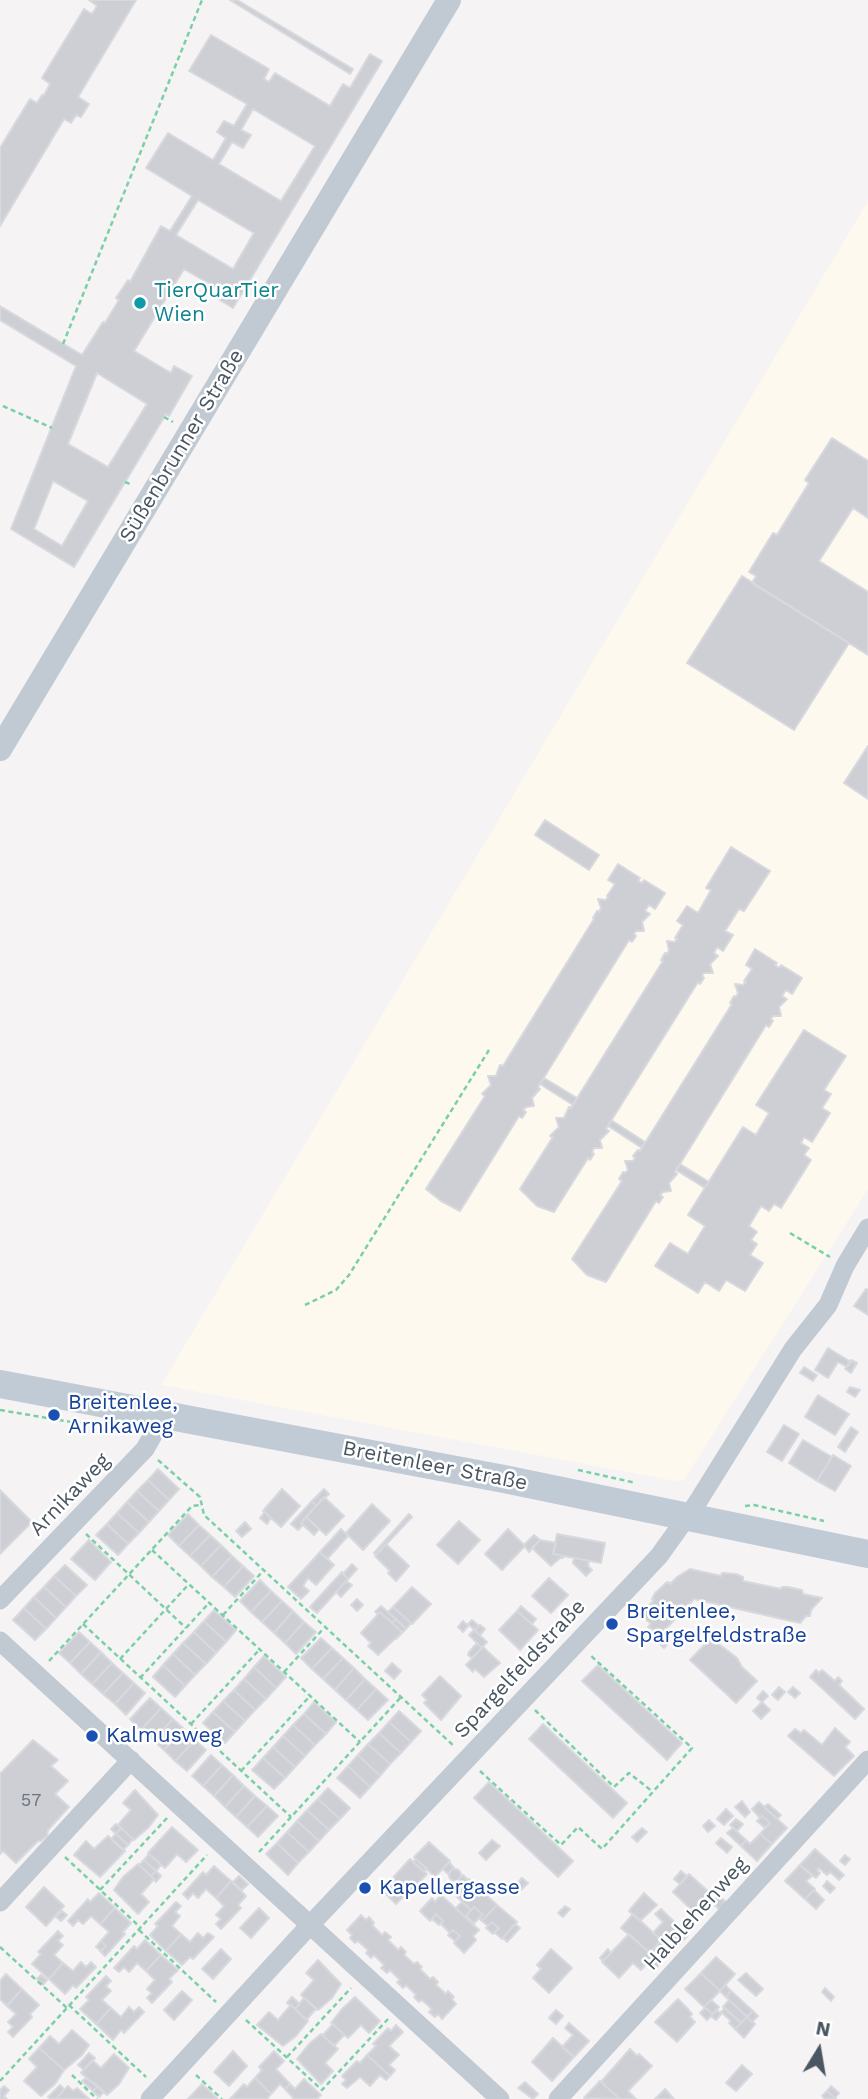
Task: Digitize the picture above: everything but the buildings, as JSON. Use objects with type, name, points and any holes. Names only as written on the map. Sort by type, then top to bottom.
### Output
[{"type":"main road","name":"Breitenleer Straße","points":[[0,1384],[478,1474],[868,1554]]},
{"type":"street","name":"Süßenbrunner Straße","points":[[0,749],[449,0]]},
{"type":"street","name":"Spargelfeldstraße","points":[[155,2094],[310,1925],[659,1556],[689,1517],[793,1349],[828,1304],[845,1266],[868,1228]]},
{"type":"street","name":"Arnikaweg","points":[[0,1600],[145,1449],[161,1414]]},
{"type":"street","points":[[0,1641],[500,2099]]},
{"type":"street","points":[[0,1902],[131,1760]]},
{"type":"street","name":"Halblehenweg","points":[[558,2099],[868,1760]]},
{"type":"path","points":[[63,344],[202,0]]},
{"type":"path","points":[[3,407],[52,428]]},
{"type":"path","points":[[125,482],[132,485]]},
{"type":"path","points":[[305,1305],[336,1290],[349,1275],[489,1050]]},
{"type":"path","points":[[790,1233],[845,1266]]},
{"type":"path","points":[[0,1410],[88,1424]]},
{"type":"path","points":[[152,1456],[200,1497],[204,1516],[561,1845],[578,1827],[602,1849],[692,1748],[586,1651]]},
{"type":"path","points":[[43,1667],[192,1506],[202,1505]]},
{"type":"path","points":[[81,1529],[186,1628]]},
{"type":"path","points":[[152,1550],[360,1742]]},
{"type":"path","points":[[223,1615],[264,1571]]},
{"type":"path","points":[[120,1659],[189,1584]]},
{"type":"path","points":[[140,1678],[210,1603]]},
{"type":"path","points":[[83,1624],[291,1816]]},
{"type":"path","points":[[284,1672],[325,1627]]},
{"type":"path","points":[[191,1724],[260,1649]]},
{"type":"path","points":[[241,1771],[310,1695]]},
{"type":"path","points":[[251,1860],[401,1697]]},
{"type":"path","points":[[533,1708],[614,1787],[629,1773],[653,1792]]},
{"type":"path","points":[[100,1890],[174,1810]]},
{"type":"path","points":[[52,1846],[140,1929],[322,2090],[399,2006]]},
{"type":"path","points":[[0,2081],[214,1848]]},
{"type":"path","points":[[0,1947],[68,2006],[155,2094]]},
{"type":"path","points":[[287,2057],[363,1974]]},
{"type":"path","points":[[183,2063],[222,2099]]},
{"type":"path","points":[[72,2075],[97,2099]]},
{"type":"shaded area","points":[[868,201],[868,1189],[684,1480],[676,1481],[161,1385]]},
{"type":"place","name":"TierQuarTier Wien","points":[[140,303]]},
{"type":"place","name":"Breitenlee, Arnikaweg","points":[[54,1415]]},
{"type":"place","name":"Breitenlee, Spargelfeldstraße","points":[[612,1624]]},
{"type":"place","name":"Kalmusweg","points":[[92,1736]]},
{"type":"place","name":"Kapellergasse","points":[[365,1888]]}]
